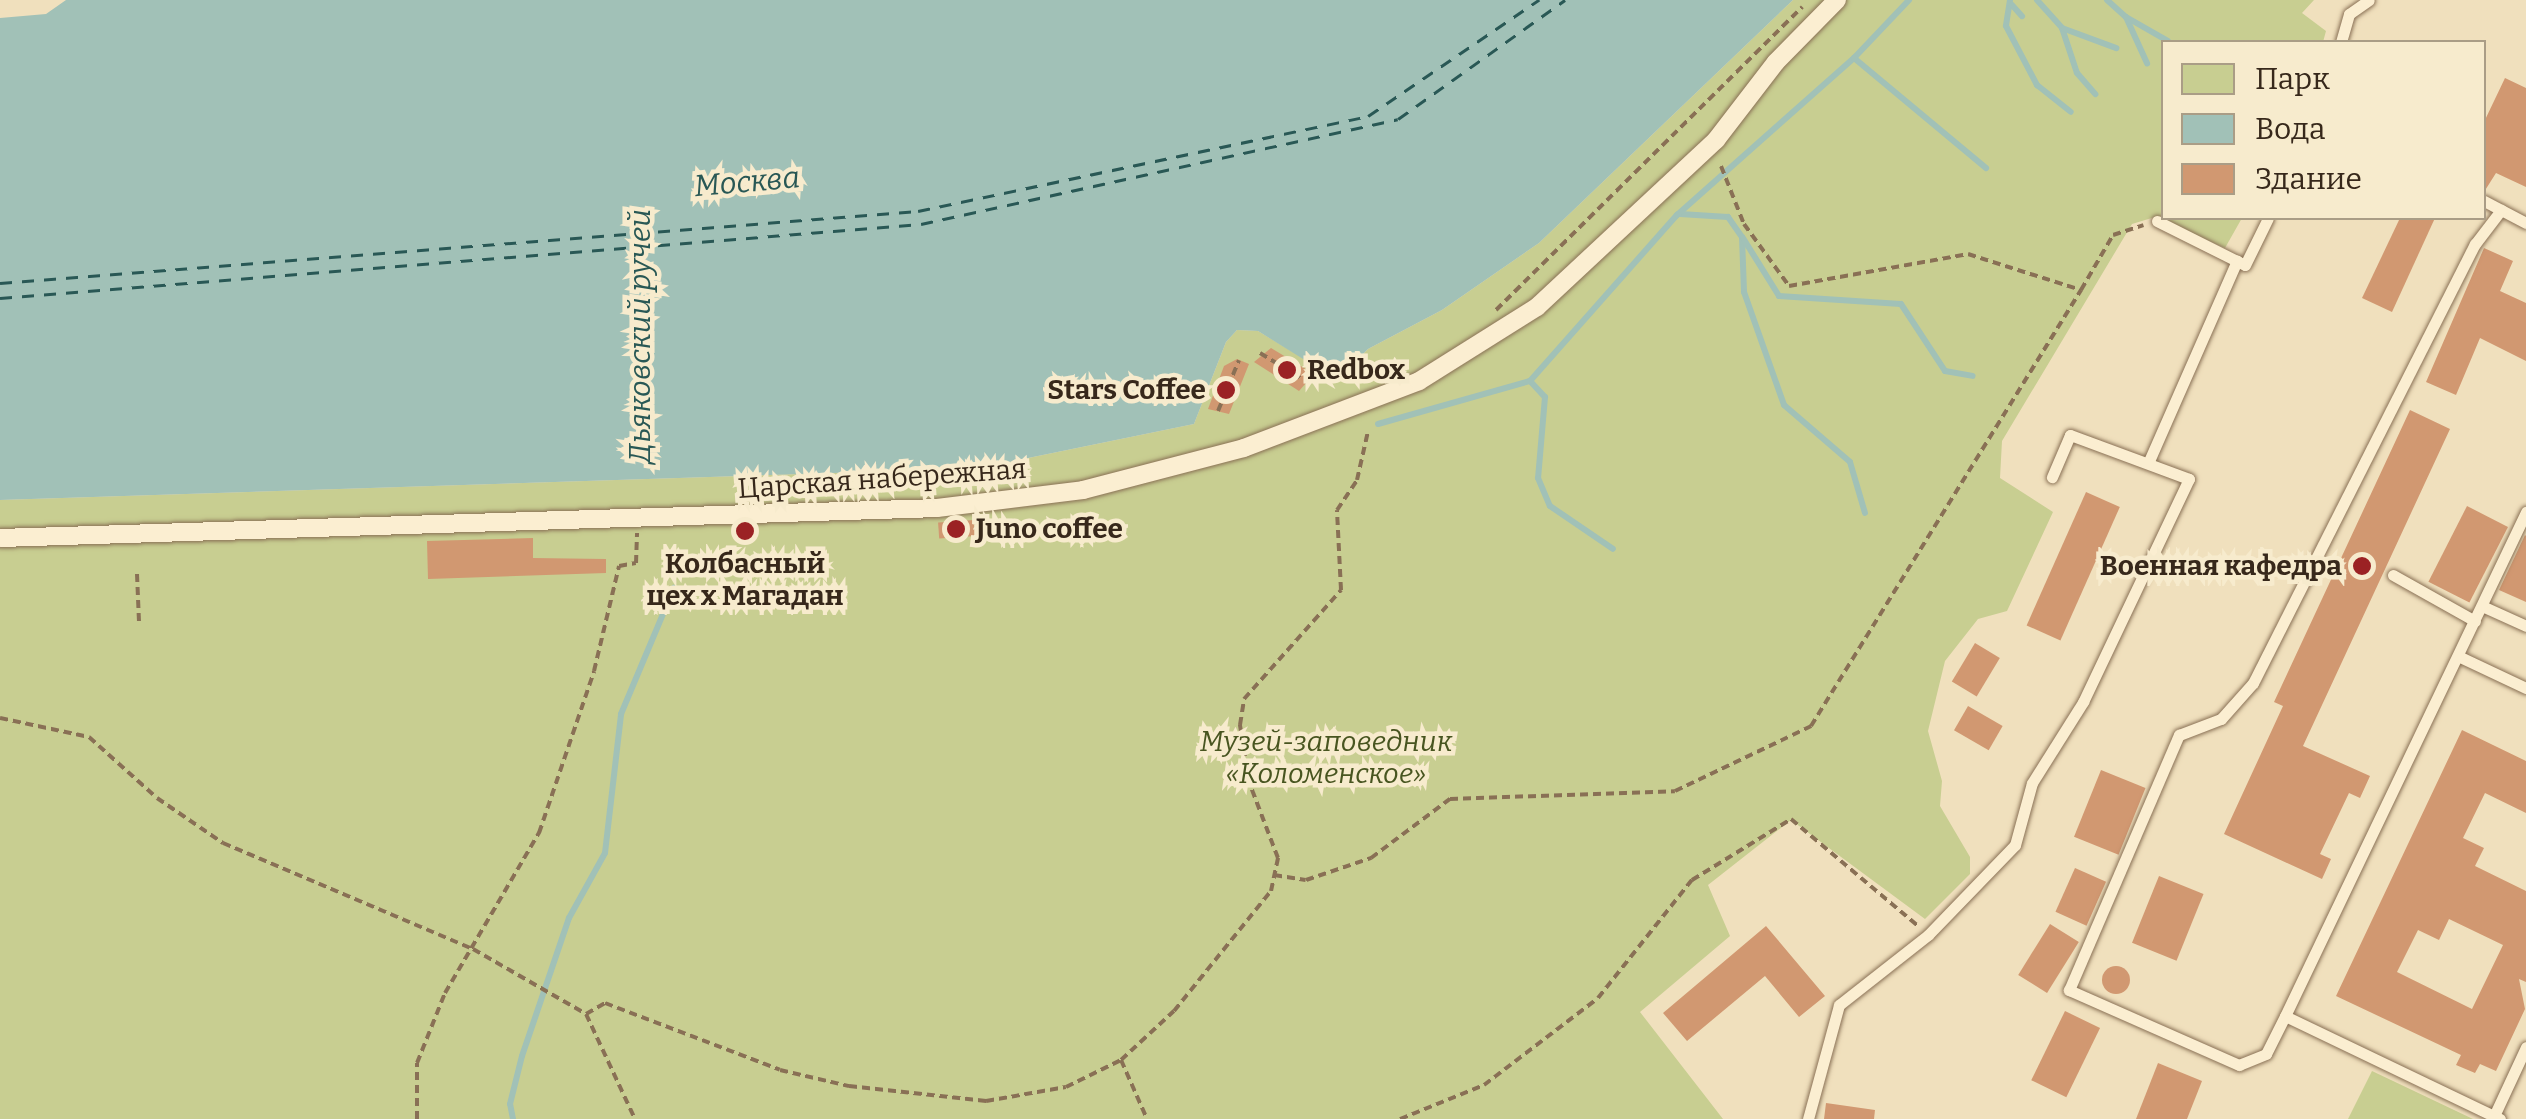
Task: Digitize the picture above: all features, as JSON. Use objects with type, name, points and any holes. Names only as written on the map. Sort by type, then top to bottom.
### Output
[{"type":"street","name":"Царская набережная","points":[[0,538],[879,512],[1028,499],[1199,460],[1377,400],[1504,331],[1589,264],[1716,140],[1776,62],[1837,0]]},
{"type":"lane","points":[[2341,40],[2349,14],[2368,0]]},
{"type":"lane","points":[[2486,202],[2526,223]]},
{"type":"lane","points":[[2501,210],[2475,244],[2254,684],[2221,719],[2179,736],[2069,990],[2239,1066],[2266,1054],[2526,512]]},
{"type":"lane","points":[[2157,221],[2245,265],[2267,220]]},
{"type":"lane","points":[[2148,461],[2237,261]]},
{"type":"lane","points":[[1808,1119],[1839,1005],[1928,935],[2015,845],[2032,783],[2083,702],[2189,478],[2070,435],[2052,478]]},
{"type":"lane","points":[[2393,575],[2474,621]]},
{"type":"lane","points":[[2482,606],[2526,626]]},
{"type":"lane","points":[[2458,656],[2526,688]]},
{"type":"lane","points":[[2285,1016],[2496,1118],[2526,1047]]},
{"type":"path","points":[[1494,312],[1809,0]]},
{"type":"path","points":[[1722,166],[1730,176],[1744,224],[1789,286],[1968,254],[2081,290]]},
{"type":"path","points":[[1274,875],[1306,880],[1371,858],[1450,800],[1675,791],[1812,726],[2113,234],[2157,221]]},
{"type":"path","points":[[1260,353],[1307,382]]},
{"type":"path","points":[[1218,411],[1239,360]]},
{"type":"path","points":[[586,1014],[605,1003],[780,1070],[849,1086],[986,1101],[1066,1088],[1121,1060],[1254,920],[1274,875],[1278,858],[1244,757],[1244,699],[1340,590],[1338,510],[1357,480],[1368,431]]},
{"type":"path","points":[[417,1119],[417,1063],[445,993],[540,833],[594,672],[619,566],[636,562],[636,518]]},
{"type":"path","points":[[137,574],[140,621]]},
{"type":"path","points":[[0,718],[89,737],[157,798],[223,843],[473,949],[586,1014],[636,1119]]},
{"type":"path","points":[[1400,1119],[1484,1085],[1584,1009],[1692,880],[1791,820],[1928,935]]},
{"type":"path","points":[[1121,1060],[1147,1119]]},
{"type":"green space","name":"Музей-заповедник «Коломенское»","points":[[1793,0],[2314,0],[2302,13],[2326,31],[2324,40],[2161,40],[2161,220],[2155,217],[2132,224],[2002,441],[2000,478],[2053,512],[2007,611],[1978,619],[1945,661],[1928,731],[1942,781],[1940,806],[1970,857],[1970,874],[1925,919],[1791,820],[1708,885],[1730,936],[1640,1012],[1723,1119],[0,1119],[0,500],[925,470],[1009,462],[1194,424],[1226,342],[1237,330],[1258,331],[1338,379],[1368,349],[1442,310],[1539,243]]},
{"type":"green space","name":"Музей-заповедник «Коломенское»","points":[[2162,220],[2241,220],[2225,248]]},
{"type":"green space","points":[[2372,1071],[2473,1119],[2348,1119]]},
{"type":"water","name":"Москва","points":[[66,0],[1793,0],[1539,243],[1442,310],[1368,349],[1337,380],[1258,331],[1237,330],[1226,342],[1194,424],[1009,462],[925,470],[0,500],[0,18],[46,14]]},
{"type":"building","points":[[2505,78],[2526,88],[2526,187],[2496,173],[2486,189],[2486,118]]},
{"type":"building","points":[[2399,220],[2434,220],[2392,312],[2362,298]]},
{"type":"building","points":[[2484,248],[2513,261],[2500,291],[2526,303],[2526,361],[2480,338],[2456,395],[2426,382]]},
{"type":"building","name":"Redbox","points":[[1271,348],[1314,374],[1299,391],[1254,362]]},
{"type":"building","name":"Stars Coffee","points":[[1237,359],[1249,364],[1229,414],[1208,409],[1224,366]]},
{"type":"building","points":[[2410,410],[2450,429],[2303,746],[2370,776],[2360,798],[2349,793],[2320,854],[2331,859],[2322,879],[2224,834],[2283,706],[2274,702]]},
{"type":"building","points":[[2086,492],[2120,507],[2060,640],[2027,625]]},
{"type":"building","points":[[2467,506],[2508,527],[2469,603],[2428,582]]},
{"type":"building","name":"Juno coffee","points":[[974,520],[975,536],[939,538],[938,523]]},
{"type":"building","points":[[2526,536],[2526,602],[2499,590]]},
{"type":"building","points":[[533,538],[533,558],[606,559],[606,573],[428,579],[427,541]]},
{"type":"building","points":[[1975,643],[2000,658],[1977,697],[1952,682]]},
{"type":"building","points":[[1968,706],[2003,726],[1989,750],[1954,730]]},
{"type":"building","points":[[2462,730],[2526,761],[2526,813],[2485,793],[2463,838],[2484,848],[2475,866],[2526,891],[2526,982],[2519,979],[2525,1009],[2496,1071],[2480,1064],[2475,1073],[2456,1065],[2461,1055],[2336,996]],"holes":[[[2449,919],[2503,945],[2472,1009],[2397,972],[2418,930],[2439,940]]]},
{"type":"building","points":[[2101,770],[2146,788],[2119,855],[2074,837]]},
{"type":"building","points":[[2075,868],[2106,882],[2087,926],[2055,912]]},
{"type":"building","points":[[2159,876],[2204,894],[2177,961],[2132,943]]},
{"type":"building","points":[[2050,924],[2079,942],[2047,993],[2018,975]]},
{"type":"building","points":[[1766,926],[1825,996],[1799,1017],[1765,976],[1687,1041],[1663,1013]]},
{"type":"building","points":[[2116,966],[2126,970],[2130,980],[2126,990],[2116,994],[2106,990],[2102,980],[2106,970]]},
{"type":"building","points":[[2065,1011],[2100,1028],[2066,1097],[2031,1080]]},
{"type":"building","points":[[2158,1063],[2202,1081],[2187,1119],[2136,1119]]},
{"type":"building","points":[[1826,1103],[1875,1110],[1874,1119],[1824,1119]]},
{"type":"waterway","points":[[1378,424],[1530,381],[1677,215],[1854,58],[1909,0]]},
{"type":"waterway","points":[[2010,0],[2006,26],[2037,85],[2071,112]]},
{"type":"waterway","points":[[2037,0],[2062,28],[2077,73],[2095,94]]},
{"type":"waterway","points":[[2107,0],[2126,17],[2147,63]]},
{"type":"waterway","points":[[2012,5],[2022,16]]},
{"type":"waterway","points":[[2126,17],[2166,40]]},
{"type":"waterway","points":[[2062,28],[2116,48]]},
{"type":"waterway","points":[[1854,58],[1986,168]]},
{"type":"waterway","points":[[1680,214],[1728,217],[1742,237],[1744,292],[1784,405],[1850,462],[1865,513]]},
{"type":"waterway","points":[[1743,238],[1779,296],[1901,304],[1945,371],[1973,376]]},
{"type":"waterway","points":[[1530,381],[1545,397],[1538,478],[1550,506],[1613,549]]},
{"type":"waterway","name":"Дьяковский ручей","points":[[513,1119],[510,1104],[522,1056],[569,918],[605,853],[621,714],[674,588]]},
{"type":"ferry route","points":[[0,283],[918,211],[1368,116],[1539,0]]},
{"type":"ferry route","points":[[0,298],[921,224],[1398,119],[1565,0]]},
{"type":"place","name":"Redbox","points":[[1287,370]]},
{"type":"place","name":"Stars Coffee","points":[[1226,390]]},
{"type":"place","name":"Juno coffee","points":[[956,529]]},
{"type":"place","name":"Колбасный цех x Магадан","points":[[745,531]]},
{"type":"place","name":"Военная кафедра","points":[[2362,566]]}]
